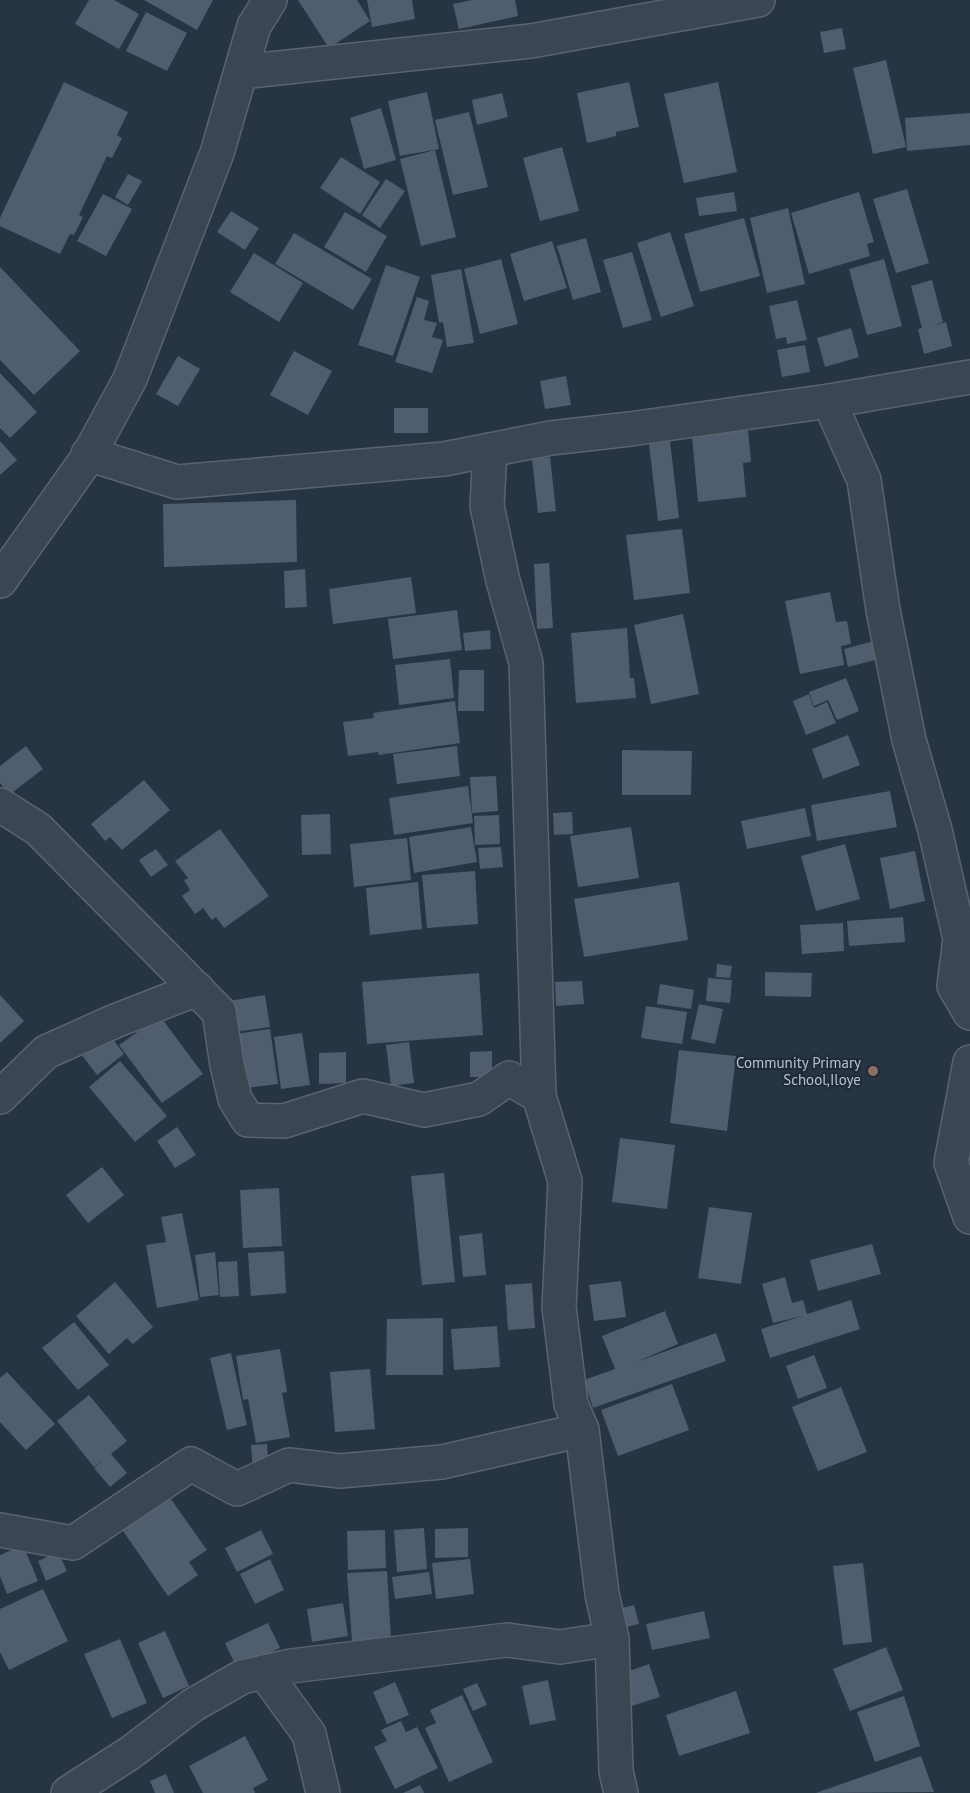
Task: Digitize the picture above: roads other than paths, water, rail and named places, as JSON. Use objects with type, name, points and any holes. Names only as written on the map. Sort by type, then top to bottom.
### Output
[{"type":"street","points":[[0,581],[88,454],[130,379],[217,153],[254,26],[270,0]]},
{"type":"street","points":[[241,72],[531,41],[758,0]]},
{"type":"street","points":[[88,454],[177,482],[444,459],[550,438],[829,401],[970,377]]},
{"type":"street","points":[[829,401],[864,480],[883,610],[909,740],[935,830],[960,939],[954,986],[970,1012]]},
{"type":"street","points":[[490,450],[487,506],[503,581],[526,663],[539,1096],[565,1181],[559,1307],[571,1404],[582,1430],[602,1594],[612,1639],[616,1771],[621,1793]]},
{"type":"street","points":[[0,805],[38,829],[219,1012],[235,1099],[248,1120],[284,1121],[363,1096],[424,1110],[479,1099],[509,1078],[539,1096]]},
{"type":"street","points":[[0,1097],[46,1052],[197,988]]},
{"type":"street","points":[[970,1062],[951,1163],[970,1217]]},
{"type":"street","points":[[0,1530],[73,1543],[191,1464],[237,1489],[289,1465],[340,1471],[442,1462],[582,1430]]},
{"type":"street","points":[[68,1793],[130,1753],[193,1706],[242,1677],[291,1666],[507,1640],[560,1647],[612,1639]]},
{"type":"street","points":[[264,1672],[309,1734],[323,1793]]},
{"type":"place","name":"Community Primary School,Iloye","points":[[873,1071]]}]
